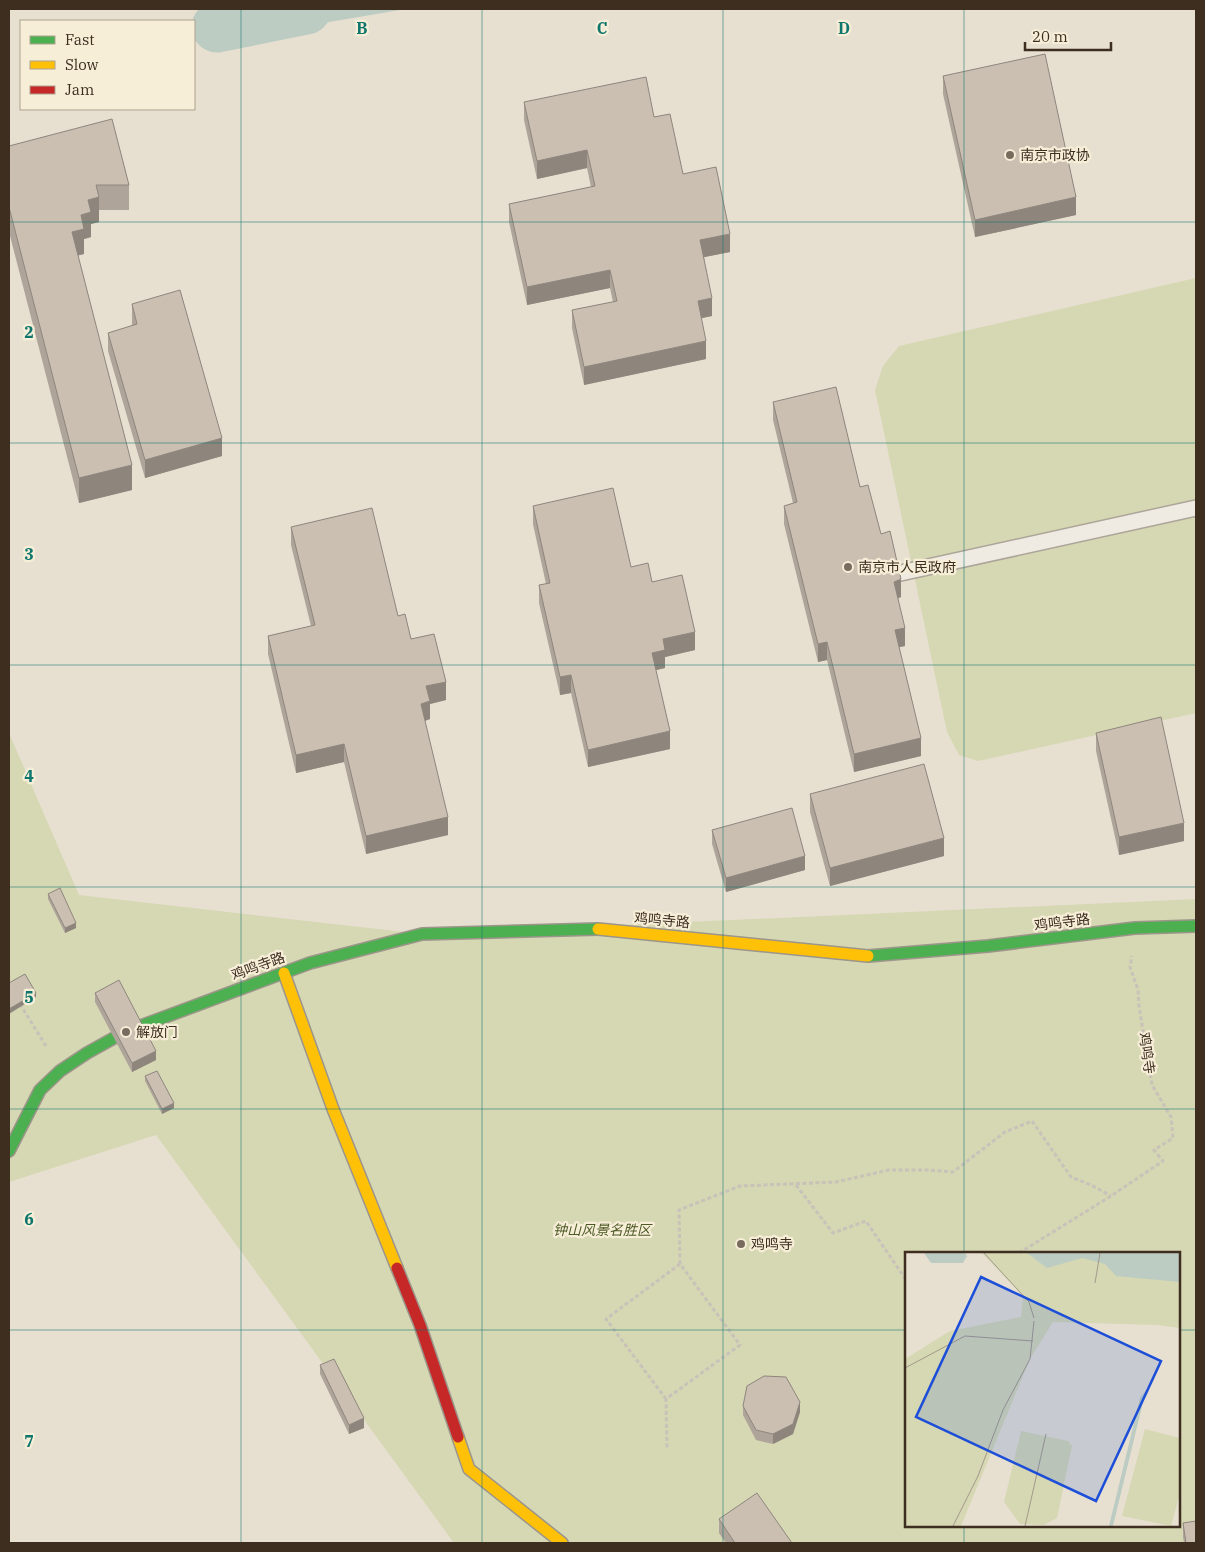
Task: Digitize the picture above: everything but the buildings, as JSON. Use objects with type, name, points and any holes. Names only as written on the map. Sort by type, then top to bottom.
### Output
[{"type":"street","name":"鸡鸣寺路","points":[[138,1027],[310,963],[422,934],[591,928],[868,956],[988,946],[1135,928],[1196,926]]},
{"type":"street","points":[[284,973],[333,1109],[420,1325],[469,1469],[562,1543]]},
{"type":"street","points":[[9,1151],[40,1090],[60,1071],[114,1038]]},
{"type":"lane","points":[[896,574],[1196,508]]},
{"type":"path","name":"鸡鸣寺","points":[[1111,1196],[1162,1161],[1154,1150],[1172,1138],[1171,1117],[1152,1085],[1138,990],[1130,967],[1135,928]]},
{"type":"path","points":[[19,1004],[49,1051]]},
{"type":"path","points":[[666,1399],[740,1345],[680,1264],[679,1210],[740,1186],[836,1182],[889,1170],[952,1172],[1005,1132],[1032,1121],[1071,1177],[1111,1196],[1021,1252]]},
{"type":"path","points":[[796,1184],[833,1233],[866,1221],[905,1279]]},
{"type":"path","points":[[667,1449],[666,1399],[606,1319],[680,1264]]},
{"type":"green space","points":[[1196,278],[1196,713],[978,761],[959,755],[947,732],[875,390],[883,366],[899,346]]},
{"type":"green space","name":"钟山风景名胜区","points":[[9,733],[79,895],[422,934],[1196,899],[1196,1543],[454,1543],[156,1135],[9,1182]]},
{"type":"shaded area","points":[[406,9],[276,31],[262,24],[258,10]]},
{"type":"waterway","points":[[217,27],[306,9]]},
{"type":"traffic: fast","points":[[868,956],[988,946],[1135,928],[1196,926]]},
{"type":"traffic: fast","points":[[138,1027],[310,963],[422,934],[598,929]]},
{"type":"traffic: fast","points":[[9,1151],[40,1090],[60,1071],[114,1038]]},
{"type":"traffic: slow","points":[[598,929],[868,956]]},
{"type":"traffic: slow","points":[[284,973],[333,1109],[397,1268]]},
{"type":"traffic: slow","points":[[458,1437],[469,1469],[562,1543]]},
{"type":"traffic: jam","points":[[397,1268],[420,1325],[458,1437]]},
{"type":"place","name":"南京市政协","points":[[1010,155]]},
{"type":"place","name":"南京市人民政府","points":[[848,567]]},
{"type":"place","name":"解放门","points":[[126,1032]]},
{"type":"place","name":"鸡鸣寺","points":[[741,1244]]}]
